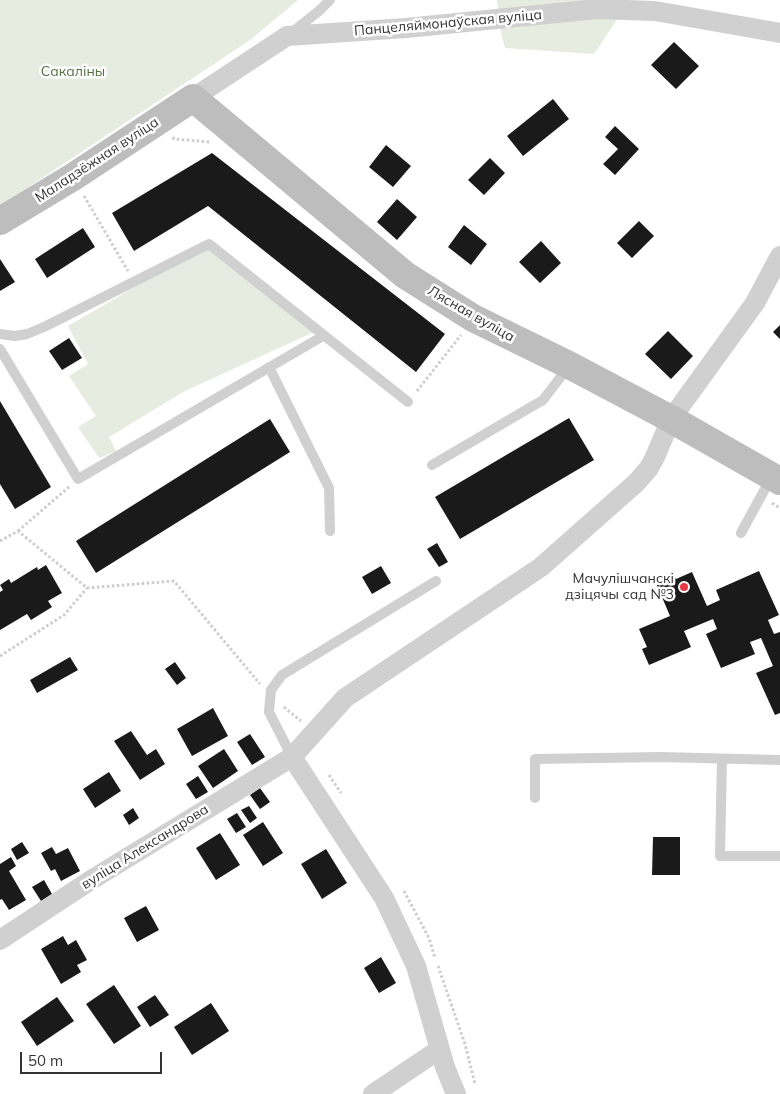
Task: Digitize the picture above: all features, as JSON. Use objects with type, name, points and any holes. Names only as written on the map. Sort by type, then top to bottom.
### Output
[{"type":"main road","name":"Маладзёжная вуліца","points":[[0,221],[73,177],[193,98]]},
{"type":"main road","name":"Лясная вуліца","points":[[193,98],[404,275],[473,318],[570,365],[671,419],[776,479]]},
{"type":"street","name":"Панцеляймонаўская вуліца","points":[[193,98],[287,36],[406,28],[596,9],[655,11],[780,33]]},
{"type":"street","name":"вуліца Александрова","points":[[0,940],[91,880],[292,757],[345,698],[541,567],[637,482],[649,468],[671,419],[754,303],[780,256]]},
{"type":"street","points":[[292,757],[384,898],[416,966],[440,1049],[456,1094]]},
{"type":"street","points":[[373,1094],[440,1049]]},
{"type":"lane","points":[[287,36],[330,0]]},
{"type":"lane","points":[[0,334],[15,336],[27,334],[209,244],[408,402]]},
{"type":"lane","points":[[0,349],[78,479],[323,336]]},
{"type":"lane","points":[[432,465],[543,400],[570,365]]},
{"type":"lane","points":[[269,367],[330,488],[330,531]]},
{"type":"lane","points":[[741,532],[776,479]]},
{"type":"lane","points":[[292,757],[269,712],[271,690],[282,675],[436,581]]},
{"type":"lane","points":[[535,798],[535,759],[661,757],[780,760]]},
{"type":"lane","points":[[722,759],[720,856],[780,856]]},
{"type":"path","points":[[73,177],[134,282]]},
{"type":"path","points":[[408,402],[473,318]]},
{"type":"path","points":[[0,541],[18,531],[78,479]]},
{"type":"path","points":[[18,531],[87,588],[174,581],[270,698]]},
{"type":"path","points":[[0,656],[64,615],[87,588]]},
{"type":"green space","name":"Сакаліны","points":[[0,0],[298,0],[250,40],[0,206]]},
{"type":"green space","points":[[497,0],[630,0],[594,54],[505,48],[500,28]]},
{"type":"green space","points":[[209,244],[316,331],[183,392],[109,437],[116,451],[99,458],[78,427],[96,416],[69,376],[88,364],[68,326]]},
{"type":"building","points":[[674,42],[699,66],[676,89],[651,65]]},
{"type":"building","points":[[553,99],[569,119],[523,156],[507,136]]},
{"type":"building","points":[[615,126],[639,149],[615,175],[603,164],[618,149],[605,137]]},
{"type":"building","points":[[386,145],[411,166],[393,187],[369,167]]},
{"type":"building","points":[[212,153],[445,334],[416,372],[208,206],[134,251],[112,213]]},
{"type":"building","points":[[490,158],[505,173],[484,195],[468,180]]},
{"type":"building","points":[[397,199],[417,217],[397,240],[377,222]]},
{"type":"building","points":[[639,221],[654,236],[632,258],[617,243]]},
{"type":"building","points":[[464,225],[487,244],[471,265],[448,247]]},
{"type":"building","points":[[83,228],[95,247],[47,278],[35,259]]},
{"type":"building","points":[[541,241],[561,263],[540,283],[519,262]]},
{"type":"building","points":[[0,259],[15,282],[0,291]]},
{"type":"building","points":[[780,325],[780,339],[773,332]]},
{"type":"building","points":[[668,331],[693,356],[671,379],[645,354]]},
{"type":"building","points":[[69,338],[82,358],[62,370],[49,351]]},
{"type":"building","points":[[0,401],[51,487],[15,509],[0,484]]},
{"type":"building","points":[[569,418],[594,460],[460,539],[435,497]]},
{"type":"building","points":[[270,419],[290,452],[96,573],[76,541]]},
{"type":"building","points":[[437,543],[448,562],[439,567],[427,549]]},
{"type":"building","points":[[46,565],[62,593],[48,601],[52,607],[31,620],[27,614],[0,630],[0,592],[3,590],[0,585],[9,579],[11,583],[37,567],[38,570]]},
{"type":"building","points":[[381,566],[391,583],[372,594],[362,577]]},
{"type":"building","points":[[759,571],[779,615],[768,620],[774,634],[780,632],[780,713],[775,715],[756,673],[773,666],[761,638],[750,642],[755,654],[721,668],[706,634],[717,629],[713,619],[684,631],[691,647],[649,665],[642,649],[647,647],[639,629],[670,616],[656,583],[674,575],[676,579],[692,572],[707,606],[720,600],[716,590]]},
{"type":"building","points":[[70,657],[78,670],[37,693],[30,680]]},
{"type":"building","points":[[175,662],[186,678],[177,685],[165,669]]},
{"type":"building","points":[[213,708],[228,736],[192,756],[177,729]]},
{"type":"building","points":[[131,731],[147,755],[156,749],[165,764],[140,780],[114,741]]},
{"type":"building","points":[[250,734],[265,757],[252,765],[237,742]]},
{"type":"building","points":[[224,749],[238,771],[213,788],[198,766]]},
{"type":"building","points":[[109,772],[121,791],[95,808],[83,789]]},
{"type":"building","points":[[198,776],[208,792],[196,799],[186,784]]},
{"type":"building","points":[[260,788],[270,802],[260,809],[250,795]]},
{"type":"building","points":[[249,806],[257,818],[250,823],[241,810]]},
{"type":"building","points":[[133,808],[139,818],[129,825],[123,815]]},
{"type":"building","points":[[237,813],[246,827],[236,833],[227,819]]},
{"type":"building","points":[[263,822],[283,853],[263,866],[243,835]]},
{"type":"building","points":[[220,833],[240,865],[216,880],[196,848]]},
{"type":"building","points":[[653,837],[680,837],[680,875],[652,875]]},
{"type":"building","points":[[22,842],[29,853],[17,860],[11,849]]},
{"type":"building","points":[[52,847],[56,854],[68,848],[80,871],[61,881],[55,869],[51,871],[41,853]]},
{"type":"building","points":[[326,849],[347,883],[322,899],[301,864]]},
{"type":"building","points":[[11,857],[16,866],[9,871],[26,900],[9,910],[2,899],[0,900],[0,864]]},
{"type":"building","points":[[44,880],[52,894],[41,901],[32,887]]},
{"type":"building","points":[[146,906],[159,930],[137,942],[124,918]]},
{"type":"building","points":[[63,936],[68,945],[76,940],[87,960],[77,965],[81,972],[61,984],[41,949]]},
{"type":"building","points":[[381,957],[396,983],[379,993],[364,968]]},
{"type":"building","points":[[114,985],[141,1026],[114,1044],[86,1004]]},
{"type":"building","points":[[155,995],[169,1015],[150,1027],[137,1007]]},
{"type":"building","points":[[57,997],[74,1021],[37,1046],[21,1022]]},
{"type":"building","points":[[211,1003],[229,1031],[192,1055],[174,1027]]},
{"type":"place","name":"Мачулішчанскі дзіцячы сад №3","points":[[684,587]]}]
